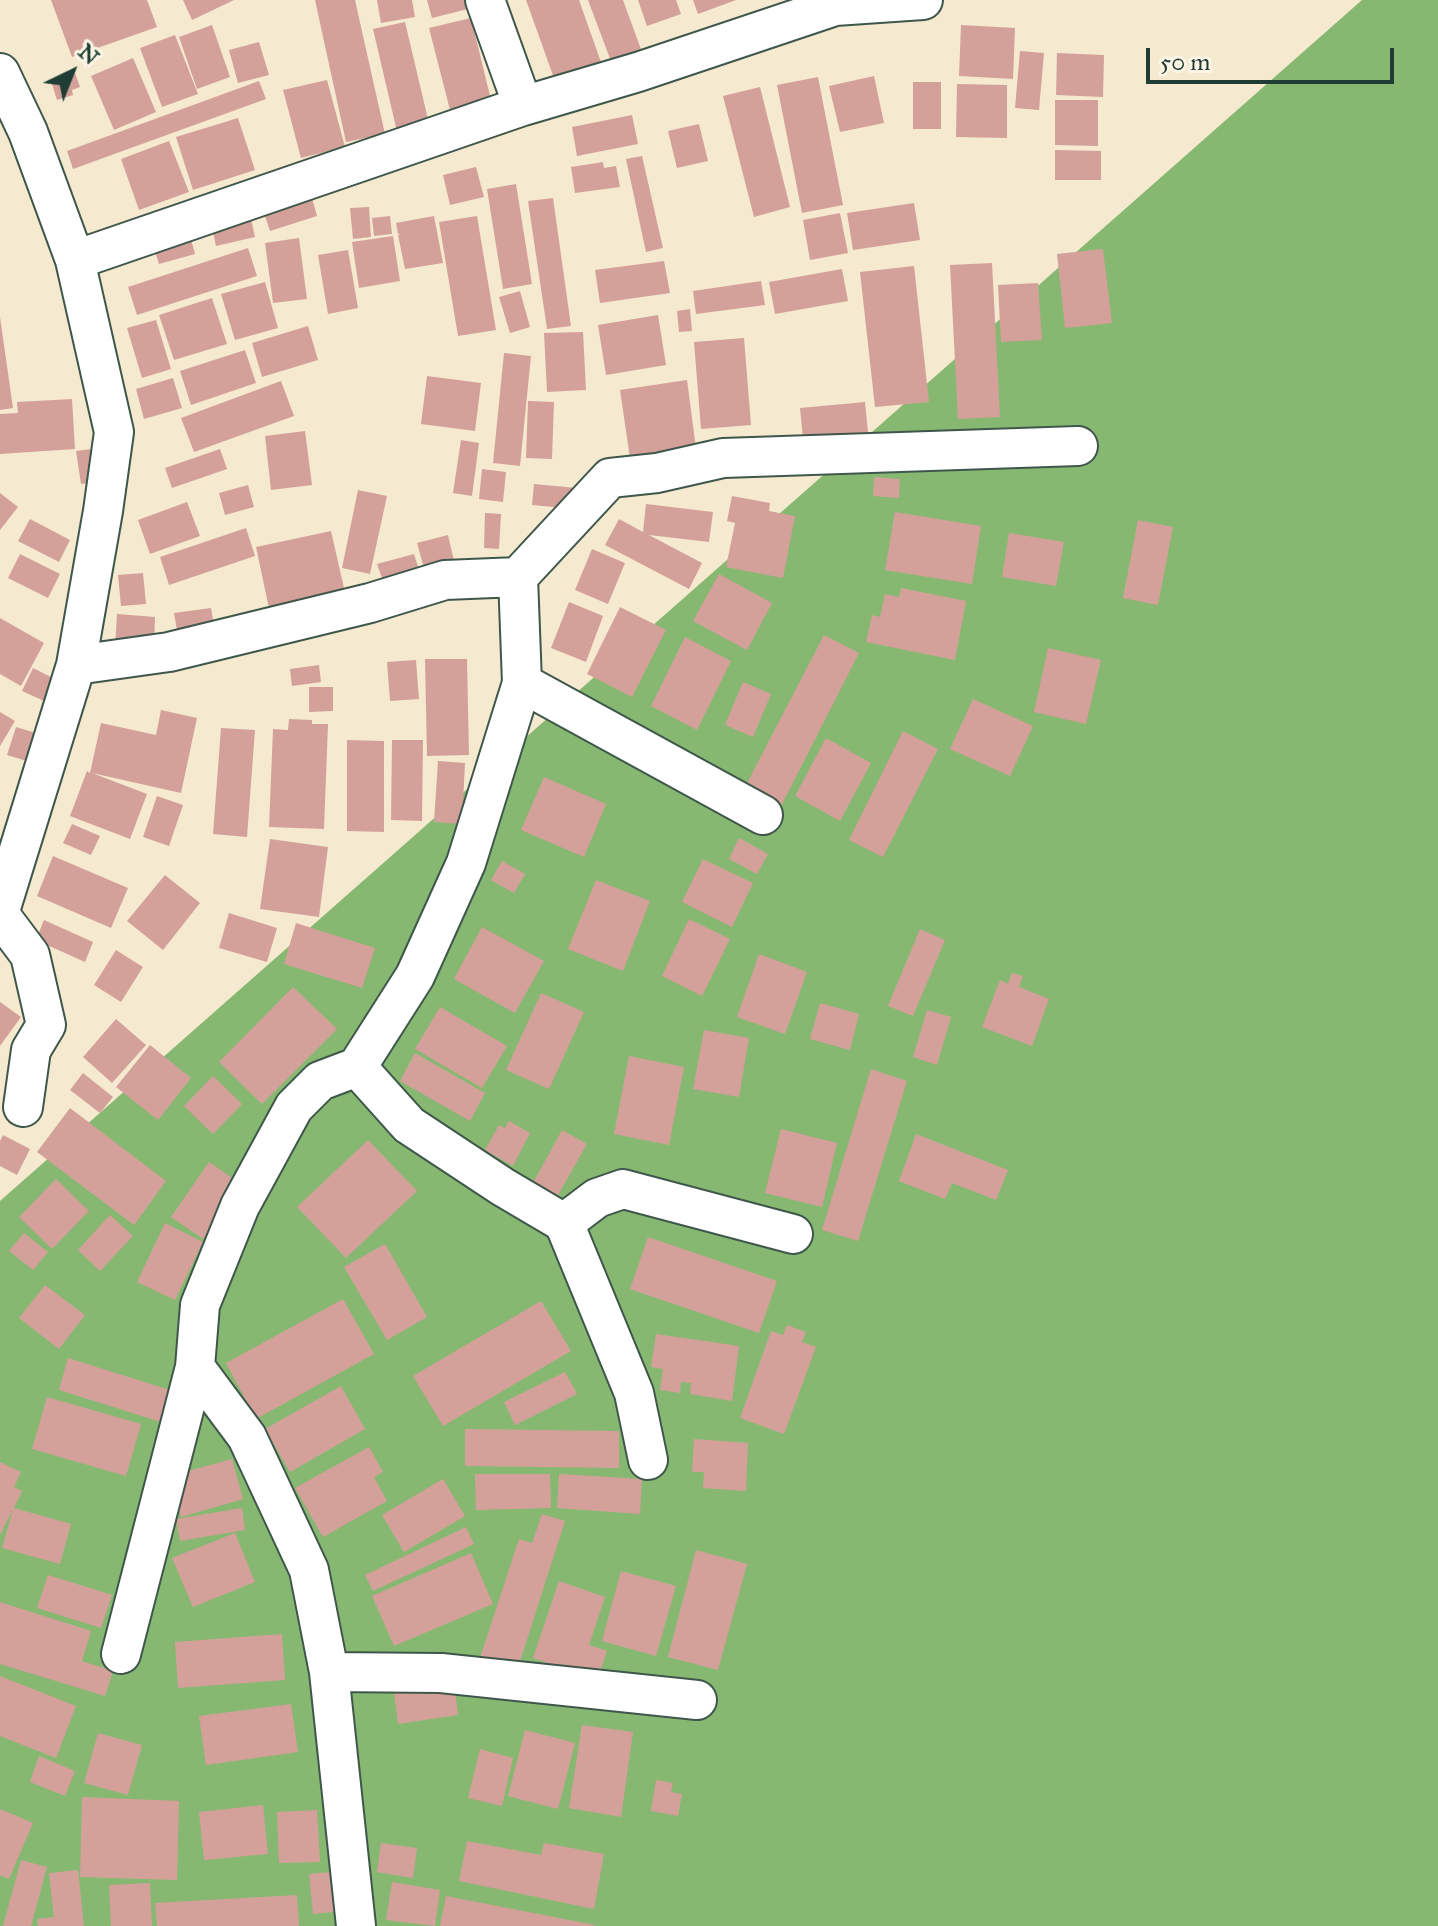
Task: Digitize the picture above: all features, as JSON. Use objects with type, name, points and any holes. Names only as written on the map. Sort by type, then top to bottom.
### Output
[{"type":"street","points":[[485,0],[523,106]]},
{"type":"street","points":[[75,260],[523,106],[638,72],[835,6],[923,0]]},
{"type":"street","points":[[0,73],[28,132],[75,260],[114,432],[76,665],[0,913],[30,955],[46,1025],[31,1050],[23,1107]]},
{"type":"street","points":[[76,665],[169,652],[370,603],[445,580],[518,577],[610,478],[657,473],[723,458],[1078,446]]},
{"type":"street","points":[[121,1654],[195,1367],[200,1305],[240,1206],[294,1107],[320,1081],[357,1067],[415,976],[466,863],[522,683],[518,577]]},
{"type":"street","points":[[522,683],[763,815]]},
{"type":"street","points":[[357,1067],[409,1125],[564,1223],[634,1393],[648,1460]]},
{"type":"street","points":[[564,1223],[597,1198],[623,1189],[793,1234]]},
{"type":"street","points":[[195,1367],[247,1437],[309,1570],[329,1672],[356,1926]]},
{"type":"street","points":[[329,1672],[441,1673],[697,1700]]},
{"type":"green space","points":[[1362,0],[1438,0],[1438,1926],[0,1926],[0,1201]]},
{"type":"building","points":[[51,0],[147,0],[157,27],[72,57]]},
{"type":"building","points":[[183,0],[234,0],[192,20]]},
{"type":"building","points":[[315,0],[355,0],[385,134],[346,142]]},
{"type":"building","points":[[377,0],[412,0],[415,17],[381,23]]},
{"type":"building","points":[[427,0],[466,0],[468,9],[432,18]]},
{"type":"building","points":[[526,0],[579,0],[602,65],[555,81]]},
{"type":"building","points":[[588,0],[623,0],[642,52],[612,64]]},
{"type":"building","points":[[638,0],[676,0],[681,14],[647,26]]},
{"type":"building","points":[[693,0],[736,0],[698,14]]},
{"type":"building","points":[[471,18],[492,104],[451,114],[429,28]]},
{"type":"building","points":[[405,22],[431,132],[399,140],[373,29]]},
{"type":"building","points":[[212,25],[230,77],[197,89],[179,37]]},
{"type":"building","points":[[961,25],[1015,28],[1013,79],[959,76]]},
{"type":"building","points":[[175,35],[198,94],[162,107],[140,48]]},
{"type":"building","points":[[259,42],[269,75],[238,83],[229,50]]},
{"type":"building","points":[[1020,51],[1044,53],[1039,110],[1015,108]]},
{"type":"building","points":[[1057,53],[1104,55],[1103,97],[1056,95]]},
{"type":"building","points":[[133,58],[156,112],[114,130],[91,76]]},
{"type":"building","points":[[75,73],[80,87],[72,90],[73,95],[57,100],[51,81]]},
{"type":"building","points":[[874,76],[884,123],[840,132],[829,86]]},
{"type":"building","points":[[818,77],[843,205],[802,213],[777,85]]},
{"type":"building","points":[[327,80],[345,147],[301,158],[283,90]]},
{"type":"building","points":[[259,81],[266,99],[73,169],[67,151]]},
{"type":"building","points":[[913,82],[941,82],[941,129],[913,129]]},
{"type":"building","points":[[957,84],[1007,85],[1007,138],[956,137]]},
{"type":"building","points":[[760,87],[790,207],[754,217],[723,96]]},
{"type":"building","points":[[1055,100],[1098,100],[1098,146],[1055,145]]},
{"type":"building","points":[[632,115],[638,144],[577,156],[572,127]]},
{"type":"building","points":[[238,118],[255,170],[193,190],[176,137]]},
{"type":"building","points":[[699,124],[708,161],[677,168],[668,131]]},
{"type":"building","points":[[169,141],[189,192],[139,210],[121,159]]},
{"type":"building","points":[[1055,150],[1101,151],[1101,180],[1055,180]]},
{"type":"building","points":[[642,156],[663,248],[646,252],[626,159]]},
{"type":"building","points":[[603,162],[604,168],[616,166],[620,187],[575,193],[571,167]]},
{"type":"building","points":[[476,167],[484,197],[450,205],[443,175]]},
{"type":"building","points":[[516,184],[532,284],[503,289],[487,189]]},
{"type":"building","points":[[310,191],[317,216],[270,231],[262,207]]},
{"type":"building","points":[[553,198],[571,326],[547,329],[528,201]]},
{"type":"building","points":[[914,203],[920,240],[853,250],[847,213]]},
{"type":"building","points":[[369,207],[371,237],[353,239],[350,208]]},
{"type":"building","points":[[840,213],[848,253],[810,260],[803,220]]},
{"type":"building","points":[[250,214],[255,237],[216,246],[211,222]]},
{"type":"building","points":[[390,216],[392,234],[374,236],[372,218]]},
{"type":"building","points":[[434,216],[443,263],[405,269],[398,235],[401,234],[398,234],[396,223]]},
{"type":"building","points":[[477,216],[496,330],[458,336],[439,222]]},
{"type":"building","points":[[189,232],[195,254],[159,264],[152,242]]},
{"type":"building","points":[[393,236],[400,281],[359,288],[352,242]]},
{"type":"building","points":[[299,238],[307,299],[273,303],[265,243]]},
{"type":"building","points":[[248,248],[257,276],[137,315],[128,287]]},
{"type":"building","points":[[1103,249],[1112,323],[1065,328],[1057,254]]},
{"type":"building","points":[[348,250],[358,308],[328,314],[318,255]]},
{"type":"building","points":[[664,261],[670,293],[600,303],[595,270]]},
{"type":"building","points":[[992,263],[1000,417],[958,419],[950,265]]},
{"type":"building","points":[[914,266],[929,402],[875,407],[860,272]]},
{"type":"building","points":[[842,269],[848,301],[775,314],[769,282]]},
{"type":"building","points":[[761,281],[765,305],[696,314],[693,291]]},
{"type":"building","points":[[265,282],[278,328],[235,340],[221,294]]},
{"type":"building","points":[[1038,283],[1042,340],[1001,342],[998,285]]},
{"type":"building","points":[[520,291],[530,327],[510,333],[499,297]]},
{"type":"building","points":[[212,298],[227,344],[174,360],[159,315]]},
{"type":"building","points":[[690,309],[692,331],[679,332],[677,311]]},
{"type":"building","points":[[658,315],[666,365],[606,375],[598,325]]},
{"type":"building","points":[[0,317],[13,408],[0,410]]},
{"type":"building","points":[[156,320],[171,369],[142,378],[127,328]]},
{"type":"building","points":[[308,326],[318,360],[262,377],[252,343]]},
{"type":"building","points":[[583,332],[586,390],[547,392],[544,333]]},
{"type":"building","points":[[744,338],[751,425],[701,429],[694,342]]},
{"type":"building","points":[[245,350],[256,383],[191,405],[180,371]]},
{"type":"building","points":[[504,353],[531,356],[520,466],[493,463]]},
{"type":"building","points":[[427,376],[481,383],[475,431],[421,424]]},
{"type":"building","points":[[173,378],[182,408],[144,419],[136,389]]},
{"type":"building","points":[[687,380],[697,456],[631,465],[620,390]]},
{"type":"building","points":[[281,381],[294,416],[194,452],[181,418]]},
{"type":"building","points":[[72,399],[75,449],[0,454],[0,414],[18,413],[17,402]]},
{"type":"building","points":[[528,401],[554,402],[552,459],[526,458]]},
{"type":"building","points":[[865,402],[868,432],[803,439],[800,408]]},
{"type":"building","points":[[305,431],[312,485],[271,490],[265,436]]},
{"type":"building","points":[[461,440],[479,443],[472,496],[453,493]]},
{"type":"building","points":[[99,448],[104,481],[81,484],[76,451]]},
{"type":"building","points":[[220,449],[227,469],[172,488],[165,468]]},
{"type":"building","points":[[482,469],[506,472],[503,502],[479,499]]},
{"type":"building","points":[[874,477],[900,479],[899,498],[873,496]]},
{"type":"building","points":[[534,484],[577,488],[575,509],[532,505]]},
{"type":"building","points":[[248,485],[254,507],[225,515],[219,493]]},
{"type":"building","points":[[358,490],[387,496],[370,574],[342,568]]},
{"type":"building","points":[[0,493],[18,507],[0,530]]},
{"type":"building","points":[[732,496],[770,503],[769,511],[795,516],[783,578],[726,567],[735,523],[727,521]]},
{"type":"building","points":[[187,502],[200,536],[150,554],[138,520]]},
{"type":"building","points":[[646,504],[713,512],[709,542],[649,535],[702,563],[689,589],[605,545],[619,519],[643,532]]},
{"type":"building","points":[[895,512],[981,526],[972,584],[885,570]]},
{"type":"building","points":[[485,513],[501,514],[499,549],[484,548]]},
{"type":"building","points":[[30,519],[70,540],[59,562],[18,541]]},
{"type":"building","points":[[1138,520],[1173,527],[1158,605],[1123,598]]},
{"type":"building","points":[[246,528],[255,556],[169,585],[160,557]]},
{"type":"building","points":[[331,531],[346,597],[270,613],[256,547]]},
{"type":"building","points":[[1009,533],[1064,542],[1056,586],[1002,577]]},
{"type":"building","points":[[448,535],[455,565],[425,572],[417,543]]},
{"type":"building","points":[[592,549],[625,563],[608,604],[575,590]]},
{"type":"building","points":[[20,554],[60,574],[48,598],[8,578]]},
{"type":"building","points":[[414,554],[420,573],[384,584],[377,564]]},
{"type":"building","points":[[143,573],[146,604],[121,606],[118,575]]},
{"type":"building","points":[[719,574],[772,603],[747,650],[693,621]]},
{"type":"building","points":[[901,588],[966,601],[955,660],[866,642],[872,615],[880,617],[885,594],[899,597]]},
{"type":"building","points":[[569,602],[603,616],[586,662],[551,648]]},
{"type":"building","points":[[620,607],[666,630],[632,697],[587,674]]},
{"type":"building","points":[[211,608],[216,636],[179,642],[174,613]]},
{"type":"building","points":[[117,614],[155,617],[154,650],[115,648]]},
{"type":"building","points":[[0,618],[44,643],[21,686],[0,674]]},
{"type":"building","points":[[824,635],[859,653],[780,808],[744,789]]},
{"type":"building","points":[[685,637],[731,661],[697,730],[651,706]]},
{"type":"building","points":[[1048,648],[1101,660],[1086,724],[1034,712]]},
{"type":"building","points":[[425,659],[467,659],[469,755],[427,756]]},
{"type":"building","points":[[416,660],[419,699],[390,701],[387,662]]},
{"type":"building","points":[[319,665],[321,682],[292,686],[290,669]]},
{"type":"building","points":[[33,668],[55,679],[44,701],[22,691]]},
{"type":"building","points":[[743,682],[771,694],[753,737],[725,725]]},
{"type":"building","points":[[309,687],[333,687],[333,711],[309,712]]},
{"type":"building","points":[[973,699],[1033,726],[1010,776],[950,749]]},
{"type":"building","points":[[161,710],[197,718],[181,793],[92,773],[147,794],[130,839],[70,816],[87,771],[90,773],[101,723],[156,735]]},
{"type":"building","points":[[0,712],[15,721],[0,746]]},
{"type":"building","points":[[289,719],[328,724],[324,829],[269,827],[273,729],[288,730]]},
{"type":"building","points":[[16,727],[39,734],[30,762],[7,755]]},
{"type":"building","points":[[221,728],[255,730],[247,837],[213,834]]},
{"type":"building","points":[[903,731],[938,749],[883,857],[849,840]]},
{"type":"building","points":[[826,738],[871,763],[840,821],[795,796]]},
{"type":"building","points":[[347,740],[384,741],[384,832],[347,831]]},
{"type":"building","points":[[392,740],[423,740],[422,821],[391,820]]},
{"type":"building","points":[[438,761],[465,763],[462,824],[434,822]]},
{"type":"building","points":[[544,777],[606,804],[584,857],[521,830]]},
{"type":"building","points":[[157,796],[183,805],[169,846],[143,837]]},
{"type":"building","points":[[72,824],[100,836],[91,855],[63,843]]},
{"type":"building","points":[[739,838],[768,854],[757,874],[729,859]]},
{"type":"building","points":[[270,839],[328,847],[319,917],[260,909]]},
{"type":"building","points":[[53,856],[128,888],[111,928],[37,896]]},
{"type":"building","points":[[703,859],[753,883],[732,927],[682,902]]},
{"type":"building","points":[[502,861],[525,874],[514,893],[491,880]]},
{"type":"building","points":[[165,875],[200,903],[163,950],[127,921]]},
{"type":"building","points":[[596,880],[650,901],[623,971],[568,949]]},
{"type":"building","points":[[229,913],[277,928],[267,962],[219,948]]},
{"type":"building","points":[[689,919],[730,939],[702,996],[662,976]]},
{"type":"building","points":[[44,920],[93,942],[85,962],[36,940]]},
{"type":"building","points":[[296,923],[375,948],[362,988],[284,964]]},
{"type":"building","points":[[482,927],[544,961],[515,1013],[454,979]]},
{"type":"building","points":[[920,929],[945,940],[913,1016],[888,1006]]},
{"type":"building","points":[[116,950],[143,967],[121,1002],[94,985]]},
{"type":"building","points":[[759,954],[807,972],[785,1034],[737,1017]]},
{"type":"building","points":[[1012,973],[1023,976],[1019,987],[1049,999],[1032,1046],[982,1027],[1000,980],[1008,984]]},
{"type":"building","points":[[293,987],[337,1029],[262,1104],[219,1062]]},
{"type":"building","points":[[541,993],[584,1012],[549,1089],[506,1070]]},
{"type":"building","points":[[0,1002],[21,1017],[0,1046]]},
{"type":"building","points":[[820,1003],[859,1014],[850,1050],[810,1039]]},
{"type":"building","points":[[440,1007],[507,1046],[482,1088],[415,1049]]},
{"type":"building","points":[[927,1010],[951,1017],[937,1065],[913,1057]]},
{"type":"building","points":[[116,1019],[146,1045],[112,1083],[83,1057]]},
{"type":"building","points":[[704,1030],[749,1038],[739,1097],[693,1089]]},
{"type":"building","points":[[150,1045],[191,1078],[158,1120],[116,1087]]},
{"type":"building","points":[[415,1053],[485,1093],[470,1121],[400,1081]]},
{"type":"building","points":[[629,1056],[684,1067],[669,1145],[614,1134]]},
{"type":"building","points":[[871,1069],[907,1081],[858,1241],[822,1230]]},
{"type":"building","points":[[83,1073],[113,1097],[100,1113],[70,1090]]},
{"type":"building","points":[[213,1076],[242,1104],[213,1134],[184,1106]]},
{"type":"building","points":[[70,1108],[166,1181],[134,1225],[37,1152]]},
{"type":"building","points":[[509,1121],[530,1133],[513,1166],[485,1150],[499,1125],[505,1128]]},
{"type":"building","points":[[781,1129],[837,1143],[822,1207],[765,1193]]},
{"type":"building","points":[[562,1130],[587,1144],[553,1204],[529,1190]]},
{"type":"building","points":[[916,1134],[1008,1170],[996,1200],[952,1183],[945,1199],[899,1181]]},
{"type":"building","points":[[3,1135],[30,1149],[17,1175],[0,1166],[0,1141]]},
{"type":"building","points":[[368,1140],[417,1191],[346,1258],[297,1207]]},
{"type":"building","points":[[209,1162],[241,1184],[203,1239],[171,1217]]},
{"type":"building","points":[[56,1179],[89,1211],[52,1249],[19,1217]]},
{"type":"building","points":[[110,1215],[133,1236],[100,1271],[78,1250]]},
{"type":"building","points":[[165,1223],[203,1242],[175,1300],[137,1282]]},
{"type":"building","points":[[24,1233],[48,1252],[33,1270],[9,1251]]},
{"type":"building","points":[[648,1237],[777,1281],[759,1333],[630,1289]]},
{"type":"building","points":[[385,1244],[427,1317],[387,1340],[344,1267]]},
{"type":"building","points":[[45,1285],[85,1315],[59,1349],[19,1318]]},
{"type":"building","points":[[343,1299],[374,1354],[256,1419],[226,1363]]},
{"type":"building","points":[[541,1301],[571,1351],[443,1426],[413,1376]]},
{"type":"building","points":[[787,1325],[806,1332],[802,1342],[816,1347],[784,1434],[740,1418],[771,1331],[783,1335]]},
{"type":"building","points":[[656,1334],[739,1346],[732,1401],[690,1394],[691,1383],[681,1382],[680,1393],[660,1390],[663,1369],[651,1367]]},
{"type":"building","points":[[68,1358],[170,1390],[161,1422],[59,1390]]},
{"type":"building","points":[[565,1372],[577,1394],[515,1425],[504,1402]]},
{"type":"building","points":[[341,1386],[365,1429],[290,1472],[265,1429]]},
{"type":"building","points":[[47,1397],[141,1424],[126,1476],[32,1449]]},
{"type":"building","points":[[465,1429],[619,1431],[619,1468],[465,1466]]},
{"type":"building","points":[[694,1439],[748,1443],[746,1491],[703,1488],[704,1472],[692,1472]]},
{"type":"building","points":[[369,1447],[383,1472],[374,1477],[387,1501],[323,1537],[295,1488]]},
{"type":"building","points":[[232,1459],[243,1499],[181,1517],[170,1476]]},
{"type":"building","points":[[0,1462],[21,1472],[14,1487],[22,1491],[14,1508],[71,1524],[60,1564],[2,1548],[13,1509],[0,1535]]},
{"type":"building","points":[[475,1474],[550,1474],[551,1508],[476,1510]]},
{"type":"building","points":[[559,1474],[642,1479],[640,1514],[557,1508]]},
{"type":"building","points":[[443,1479],[465,1516],[404,1552],[382,1515]]},
{"type":"building","points":[[242,1508],[245,1530],[180,1541],[176,1519]]},
{"type":"building","points":[[542,1514],[565,1521],[517,1671],[480,1658],[519,1539],[532,1543]]},
{"type":"building","points":[[466,1527],[474,1544],[373,1591],[365,1575]]},
{"type":"building","points":[[235,1533],[255,1582],[193,1607],[172,1558]]},
{"type":"building","points":[[696,1550],[747,1564],[718,1670],[668,1657]]},
{"type":"building","points":[[471,1553],[493,1604],[394,1646],[372,1596]]},
{"type":"building","points":[[621,1571],[676,1586],[656,1656],[602,1641]]},
{"type":"building","points":[[48,1575],[112,1595],[101,1628],[37,1608]]},
{"type":"building","points":[[559,1581],[605,1597],[589,1645],[607,1651],[597,1680],[533,1658]]},
{"type":"building","points":[[0,1602],[91,1631],[82,1661],[113,1671],[105,1696],[0,1664]]},
{"type":"building","points":[[282,1634],[285,1680],[178,1688],[175,1642]]},
{"type":"building","points":[[0,1676],[76,1706],[56,1758],[0,1736]]},
{"type":"building","points":[[454,1683],[458,1715],[398,1724],[394,1692]]},
{"type":"building","points":[[291,1704],[298,1752],[206,1765],[199,1716]]},
{"type":"building","points":[[582,1725],[633,1732],[621,1817],[569,1808]]},
{"type":"building","points":[[525,1730],[575,1743],[558,1809],[508,1796]]},
{"type":"building","points":[[98,1733],[142,1745],[128,1795],[84,1783]]},
{"type":"building","points":[[480,1749],[513,1758],[502,1806],[468,1798]]},
{"type":"building","points":[[39,1756],[75,1771],[65,1796],[30,1782]]},
{"type":"building","points":[[656,1780],[673,1783],[671,1792],[682,1794],[678,1816],[651,1811]]},
{"type":"building","points":[[82,1797],[179,1801],[177,1880],[80,1877]]},
{"type":"building","points":[[263,1805],[268,1854],[204,1860],[199,1812]]},
{"type":"building","points":[[0,1809],[33,1823],[9,1879],[0,1875]]},
{"type":"building","points":[[317,1810],[320,1862],[279,1863],[277,1812]]},
{"type":"building","points":[[467,1841],[541,1855],[544,1843],[604,1854],[594,1909],[459,1881]]},
{"type":"building","points":[[381,1843],[417,1848],[413,1878],[377,1872]]},
{"type":"building","points":[[21,1860],[47,1867],[31,1926],[3,1926]]},
{"type":"building","points":[[78,1870],[84,1926],[38,1926],[37,1919],[54,1917],[49,1873]]},
{"type":"building","points":[[340,1871],[344,1911],[313,1914],[309,1874]]},
{"type":"building","points":[[392,1882],[440,1890],[435,1926],[386,1920]]},
{"type":"building","points":[[150,1883],[152,1926],[111,1926],[109,1885]]},
{"type":"building","points":[[297,1895],[299,1926],[157,1926],[155,1903]]},
{"type":"building","points":[[446,1896],[595,1925],[595,1926],[440,1926]]}]
